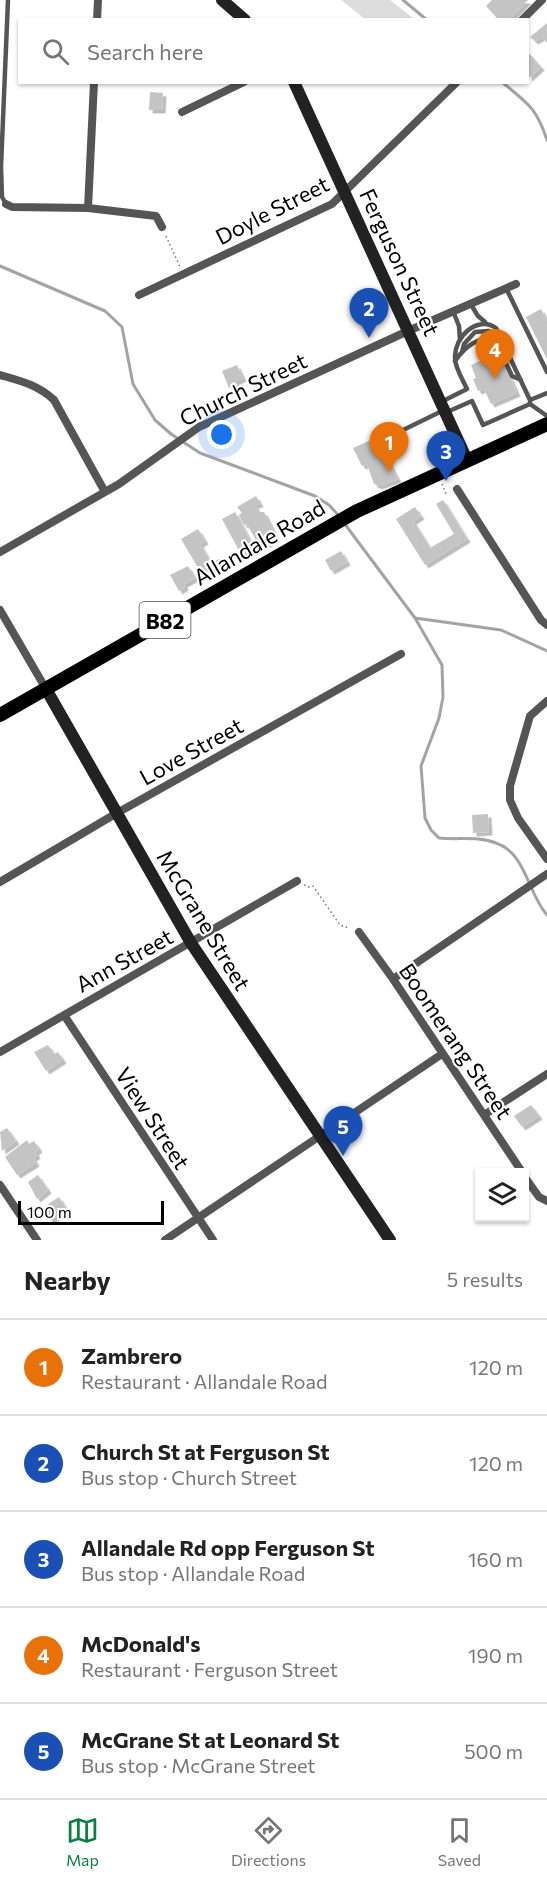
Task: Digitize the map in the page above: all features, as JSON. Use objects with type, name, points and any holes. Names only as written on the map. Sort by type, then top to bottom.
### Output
[{"type":"main road","name":"Allandale Road","points":[[0,715],[357,511],[547,424]]},
{"type":"street","points":[[97,18],[98,0]]},
{"type":"street","points":[[222,0],[243,18]]},
{"type":"street","points":[[524,18],[542,0]]},
{"type":"street","points":[[88,208],[94,84]]},
{"type":"street","points":[[182,112],[240,84]]},
{"type":"street","name":"Ferguson Street","points":[[295,84],[467,460]]},
{"type":"street","name":"Doyle Street","points":[[139,295],[332,204],[455,84]]},
{"type":"street","points":[[6,204],[12,207],[88,208],[156,216],[162,227]]},
{"type":"street","name":"Church Street","points":[[0,552],[105,492],[211,421],[516,284]]},
{"type":"street","points":[[0,375],[29,383],[44,390],[54,400],[105,492]]},
{"type":"street","points":[[457,489],[547,625]]},
{"type":"street","name":"McGrane Street","points":[[0,610],[191,943],[390,1240]]},
{"type":"street","name":"Love Street","points":[[0,882],[117,813],[401,654]]},
{"type":"street","points":[[547,701],[530,716],[510,786],[510,800],[518,818],[547,860]]},
{"type":"street","points":[[393,979],[547,874]]},
{"type":"street","name":"Ann Street","points":[[0,1052],[297,881]]},
{"type":"street","name":"Boomerang Street","points":[[359,932],[519,1168]]},
{"type":"street","name":"View Street","points":[[64,1015],[213,1240]]},
{"type":"street","points":[[165,1240],[442,1054]]},
{"type":"street","points":[[484,1116],[547,1074]]},
{"type":"street","name":"Boomerang Street","points":[[529,1182],[540,1197],[547,1201]]},
{"type":"street","points":[[0,1185],[37,1240]]},
{"type":"lane","points":[[6,204],[2,197],[1,167],[8,0]]},
{"type":"lane","points":[[506,288],[547,372]]},
{"type":"lane","points":[[470,303],[485,323],[496,328],[530,402],[547,416]]},
{"type":"lane","points":[[453,311],[459,326],[460,340]]},
{"type":"lane","points":[[485,323],[474,326],[455,348],[455,361],[483,425],[547,393]]},
{"type":"lane","points":[[455,361],[471,335],[481,331],[489,332],[512,376],[521,380]]},
{"type":"lane","points":[[462,352],[485,338],[491,338],[496,342]]},
{"type":"lane","points":[[399,432],[444,408],[466,389]]},
{"type":"lane","points":[[444,408],[472,401]]},
{"type":"path","points":[[162,227],[184,274]]},
{"type":"path","points":[[297,881],[309,887],[313,886],[340,925],[359,932]]},
{"type":"shaded area","points":[[341,0],[390,0],[413,18],[364,18]]},
{"type":"building","points":[[492,0],[528,0],[511,18],[497,18],[486,6]]},
{"type":"building","points":[[547,23],[547,43],[542,37],[535,41],[530,37]]},
{"type":"building","points":[[529,53],[541,67],[529,78]]},
{"type":"building","points":[[150,92],[163,93],[162,110],[149,110]]},
{"type":"building","points":[[541,309],[547,321],[547,359],[526,317]]},
{"type":"building","points":[[499,352],[517,393],[491,404],[484,389],[478,391],[471,365]]},
{"type":"building","points":[[237,365],[243,378],[229,388],[222,371]]},
{"type":"building","points":[[384,434],[389,435],[393,442],[392,450],[384,453],[398,479],[379,486],[374,484],[367,464],[362,466],[353,448]]},
{"type":"building","points":[[256,496],[260,504],[255,505],[258,512],[264,512],[277,538],[260,548],[247,524],[244,525],[239,515],[242,513],[237,507]]},
{"type":"building","points":[[443,500],[467,539],[425,565],[396,519],[415,507],[421,516],[413,521],[430,548],[454,534],[436,504]]},
{"type":"building","points":[[235,512],[255,550],[242,556],[222,519]]},
{"type":"building","points":[[198,529],[205,541],[200,544],[211,563],[219,559],[224,566],[204,578],[181,539]]},
{"type":"building","points":[[341,551],[347,562],[331,571],[325,560]]},
{"type":"building","points":[[188,566],[195,578],[184,584],[185,587],[179,591],[170,575]]},
{"type":"building","points":[[488,814],[489,832],[473,833],[472,815]]},
{"type":"building","points":[[48,1045],[54,1054],[58,1052],[63,1060],[46,1071],[34,1052]]},
{"type":"building","points":[[531,1105],[539,1116],[522,1127],[514,1116]]},
{"type":"building","points":[[7,1128],[16,1141],[2,1151],[0,1132]]},
{"type":"building","points":[[27,1140],[29,1144],[34,1141],[39,1149],[33,1158],[36,1163],[17,1175],[5,1157]]},
{"type":"building","points":[[38,1175],[48,1190],[37,1199],[28,1182]]},
{"type":"building","points":[[59,1197],[67,1210],[51,1220],[43,1212],[50,1207],[48,1204]]},
{"type":"waterway","points":[[403,0],[425,18]]},
{"type":"waterway","points":[[504,84],[535,113],[547,140]]},
{"type":"waterway","points":[[0,266],[105,311],[122,327],[133,384],[155,420],[171,434],[200,453],[315,496],[329,505],[340,517]]},
{"type":"waterway","points":[[344,523],[415,618],[501,630],[547,651]]},
{"type":"waterway","points":[[415,618],[442,665],[443,697],[439,718],[421,766],[425,818],[431,830],[439,838],[482,840],[506,848],[520,865],[547,915]]},
{"type":"place","name":"Church St at Ferguson St","points":[[369,338]]},
{"type":"place","name":"McDonald's","points":[[495,379]]},
{"type":"place","name":"Zambrero","points":[[389,472]]},
{"type":"place","name":"Allandale Rd opp Ferguson St","points":[[446,481]]},
{"type":"place","name":"McGrane St at Leonard St","points":[[343,1156]]}]
